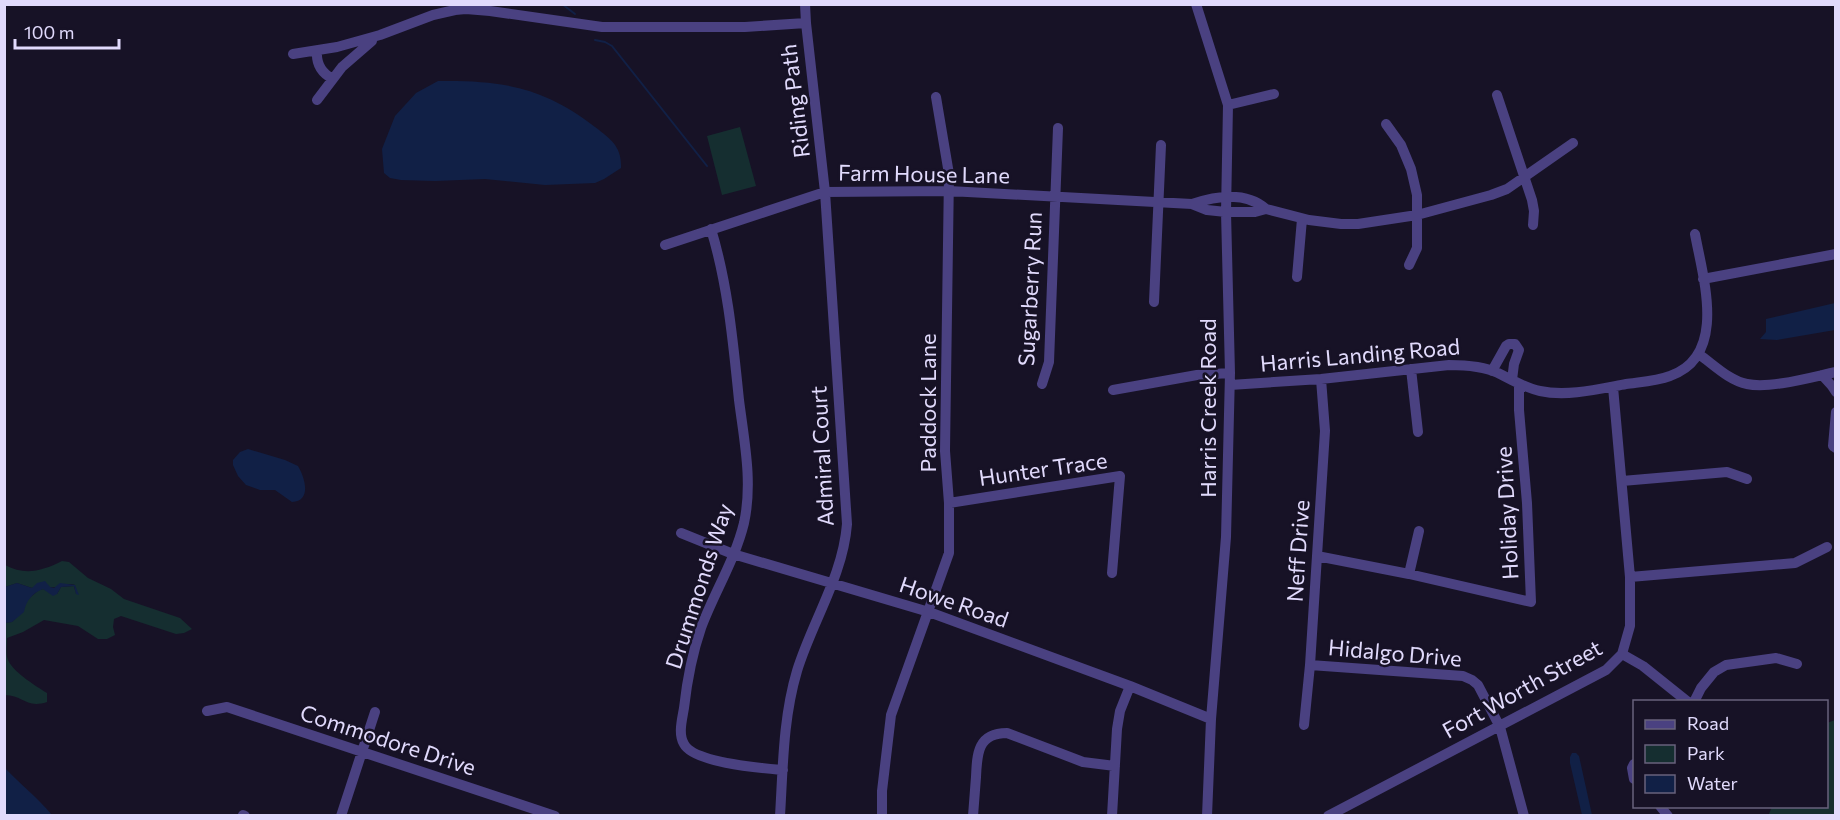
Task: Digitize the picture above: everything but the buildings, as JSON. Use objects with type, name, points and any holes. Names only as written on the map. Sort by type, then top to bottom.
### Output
[{"type":"street","name":"Riding Path","points":[[806,4],[806,23],[825,192]]},
{"type":"street","name":"Harris Creek Road","points":[[1196,4],[1228,105],[1226,212],[1230,385],[1226,537],[1207,816]]},
{"type":"street","points":[[293,54],[337,48],[433,15],[466,9],[602,27],[745,27],[806,23]]},
{"type":"street","points":[[317,100],[351,58],[380,35]]},
{"type":"street","points":[[317,51],[316,58],[323,74],[333,79]]},
{"type":"street","points":[[1228,105],[1274,94]]},
{"type":"street","points":[[1497,95],[1534,211],[1533,225]]},
{"type":"street","name":"Paddock Lane","points":[[882,816],[882,791],[891,715],[949,553],[949,503],[945,451],[949,174],[936,97]]},
{"type":"street","points":[[1386,124],[1401,145],[1411,169],[1417,195],[1416,248],[1409,265]]},
{"type":"street","name":"Sugarberry Run","points":[[1042,384],[1048,362],[1058,128]]},
{"type":"street","points":[[1266,209],[1324,223],[1358,224],[1417,216],[1507,189],[1573,143]]},
{"type":"street","points":[[1155,302],[1161,145]]},
{"type":"street","name":"Farm House Lane","points":[[665,245],[825,192],[949,191],[1192,204],[1207,210],[1226,212],[1255,212],[1266,209]]},
{"type":"street","name":"Admiral Court","points":[[780,816],[786,728],[795,680],[805,648],[844,550],[847,524],[825,192]]},
{"type":"street","name":"Farm House Lane","points":[[1192,204],[1211,198],[1239,197],[1257,201],[1266,209]]},
{"type":"street","points":[[1297,277],[1302,219]]},
{"type":"street","name":"Drummonds Way","points":[[711,229],[721,263],[727,298],[747,467],[748,496],[744,523],[694,651],[681,728],[682,742],[689,751],[699,756],[742,765],[783,770]]},
{"type":"street","points":[[1695,234],[1708,321],[1706,338],[1700,355],[1736,380],[1747,384],[1769,385],[1836,372]]},
{"type":"street","points":[[1703,279],[1836,254]]},
{"type":"street","name":"Harris Landing Road","points":[[1492,371],[1506,346],[1515,344],[1519,350],[1515,382]]},
{"type":"street","name":"Harris Landing Road","points":[[1230,385],[1321,379],[1463,364],[1492,371],[1539,391],[1564,393],[1671,376],[1689,366],[1700,355]]},
{"type":"street","points":[[1411,369],[1418,432]]},
{"type":"street","points":[[1113,390],[1197,375],[1230,373]]},
{"type":"street","points":[[1822,375],[1836,392]]},
{"type":"street","name":"Neff Drive","points":[[1304,725],[1325,431],[1321,379]]},
{"type":"street","name":"Holiday Drive","points":[[1317,556],[1531,602],[1527,503],[1520,410],[1515,382]]},
{"type":"street","name":"Fort Worth Street","points":[[1328,816],[1606,670],[1622,654],[1630,626],[1630,577],[1613,387]]},
{"type":"street","points":[[1836,412],[1832,440],[1836,448]]},
{"type":"street","points":[[1622,482],[1727,472],[1747,479]]},
{"type":"street","name":"Hunter Trace","points":[[949,503],[1120,476],[1112,573]]},
{"type":"street","points":[[1409,574],[1419,531]]},
{"type":"street","name":"Howe Road","points":[[681,533],[733,554],[929,612],[1130,686],[1212,719]]},
{"type":"street","points":[[1630,577],[1795,563],[1827,548]]},
{"type":"street","points":[[1622,654],[1643,666],[1686,700]]},
{"type":"street","points":[[1695,700],[1713,672],[1726,665],[1776,658],[1797,664]]},
{"type":"street","name":"Hidalgo Drive","points":[[1310,665],[1463,676],[1472,680],[1478,685],[1500,727],[1524,816]]},
{"type":"street","points":[[1112,816],[1117,729],[1120,711],[1130,686]]},
{"type":"street","name":"Commodore Drive","points":[[207,711],[227,707],[555,816]]},
{"type":"street","points":[[341,816],[375,712]]},
{"type":"street","points":[[973,816],[977,754],[987,738],[996,733],[1007,733],[1083,762],[1115,766]]},
{"type":"green space","points":[[740,127],[756,186],[722,195],[707,136]]},
{"type":"green space","points":[[62,561],[69,562],[88,578],[111,589],[124,599],[180,618],[192,629],[176,634],[121,616],[114,619],[115,635],[107,639],[98,639],[78,626],[44,620],[7,638],[7,654],[9,662],[16,671],[47,693],[47,702],[34,704],[5,695],[4,623],[12,622],[20,614],[27,600],[39,590],[43,589],[57,594],[61,587],[74,586],[76,594],[75,585],[70,584],[32,588],[17,583],[5,587],[5,565],[20,570],[34,571]]},
{"type":"green space","points":[[1835,720],[1835,815],[1768,816],[1772,808],[1828,808],[1828,723]]},
{"type":"water","points":[[438,81],[502,85],[540,95],[558,103],[576,113],[611,140],[620,154],[621,168],[595,183],[545,185],[485,179],[435,181],[390,178],[384,173],[382,149],[395,116],[416,93]]},
{"type":"water","points":[[1835,303],[1835,330],[1777,340],[1760,339],[1766,332],[1766,319]]},
{"type":"water","points":[[248,449],[298,466],[305,488],[302,498],[292,502],[275,490],[260,490],[246,485],[238,476],[233,460],[240,452]]},
{"type":"water","points":[[45,581],[54,588],[60,583],[75,585],[79,595],[76,594],[74,586],[61,587],[53,596],[43,589],[30,598],[24,612],[12,622],[5,623],[5,587],[17,583],[32,588],[37,583]]},
{"type":"water","points":[[1572,753],[1579,756],[1592,815],[1582,815],[1570,763]]},
{"type":"water","points":[[4,767],[41,803],[52,815],[5,815]]},
{"type":"waterway","points":[[562,4],[575,14]]},
{"type":"waterway","points":[[595,40],[612,46],[707,166]]}]
